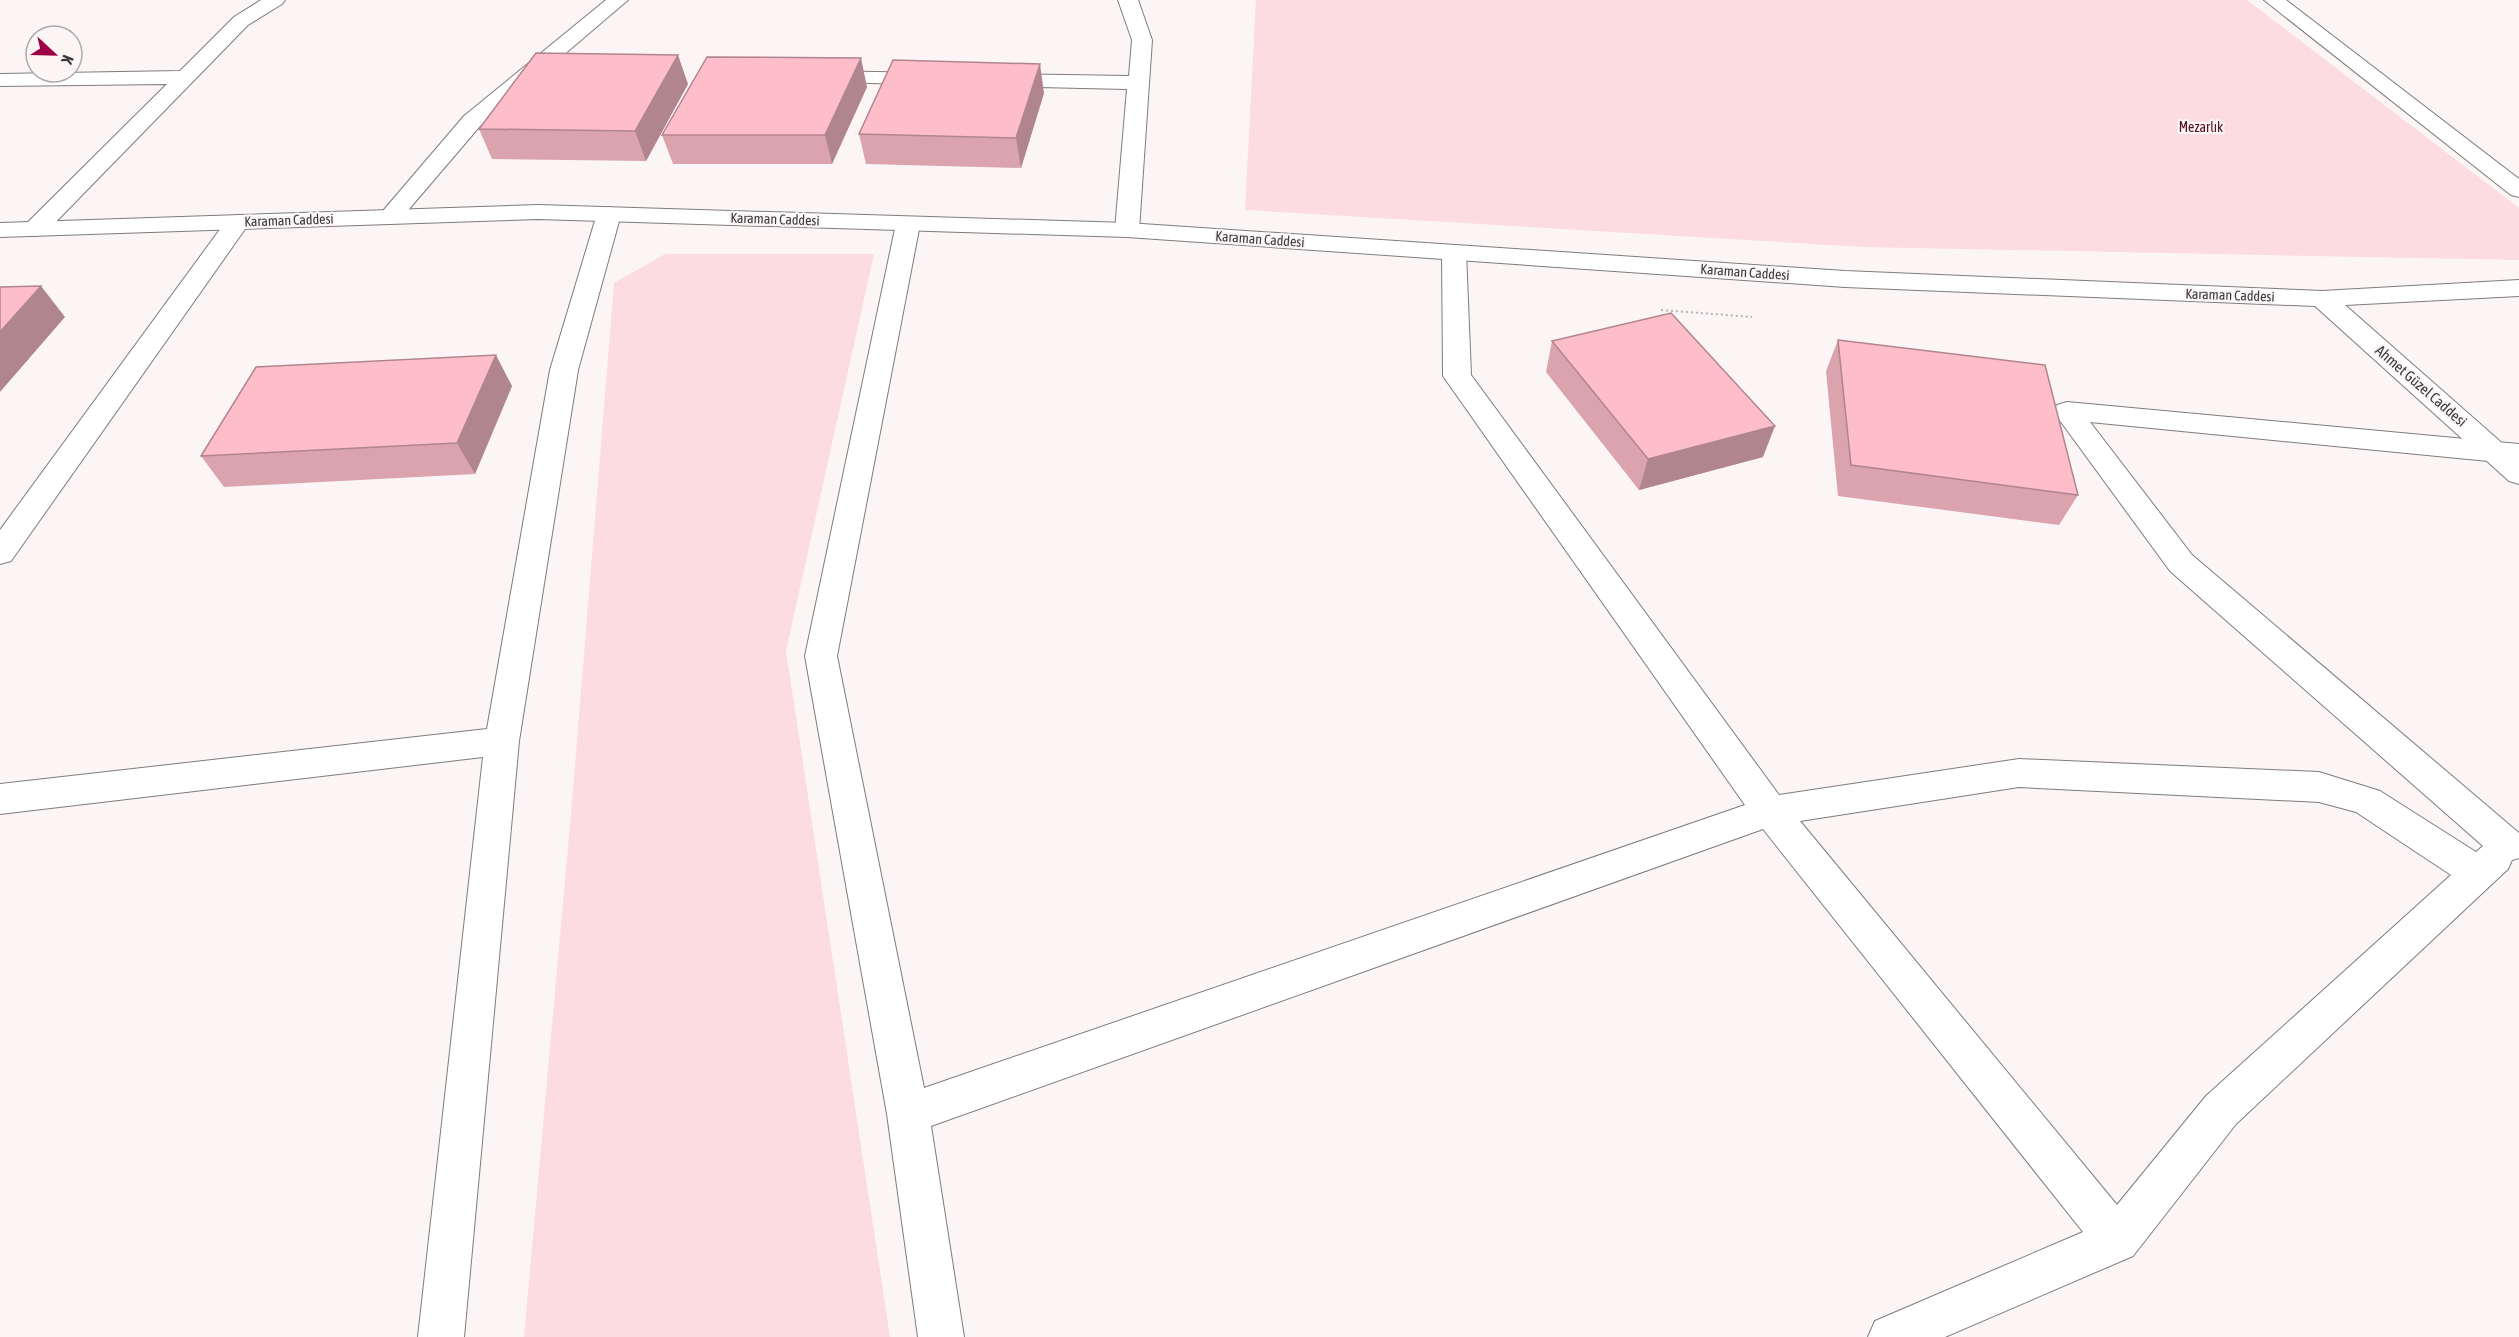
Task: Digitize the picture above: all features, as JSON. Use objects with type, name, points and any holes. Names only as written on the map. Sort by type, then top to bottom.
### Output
[{"type":"street","points":[[35,229],[241,21],[275,0]]},
{"type":"street","points":[[390,217],[472,121],[618,0]]},
{"type":"street","points":[[1127,230],[1142,40],[1128,0]]},
{"type":"street","points":[[2274,0],[2519,190]]},
{"type":"street","points":[[799,76],[951,79]]},
{"type":"street","points":[[0,80],[185,77]]},
{"type":"street","points":[[975,80],[1139,83]]},
{"type":"street","name":"Karaman Caddesi","points":[[0,230],[538,212],[1127,230],[1845,279],[2322,299],[2519,288]]},
{"type":"street","points":[[441,1337],[502,741],[564,370],[609,214]]},
{"type":"street","points":[[0,553],[237,222]]},
{"type":"street","points":[[908,224],[821,656],[908,1114],[941,1337]]},
{"type":"street","points":[[1454,252],[1456,376],[1770,811],[2117,1240]]},
{"type":"street","name":"Ahmet Güzel Caddesi","points":[[2322,299],[2512,461]]},
{"type":"street","points":[[1891,1337],[2117,1240],[2221,1110],[2478,873],[2514,844],[2181,563],[2067,411],[2512,461]]},
{"type":"street","points":[[0,799],[502,741]]},
{"type":"street","points":[[908,1114],[1770,811],[2019,774],[2319,787],[2367,801],[2478,873]]},
{"type":"green space","name":"Mezarlık","points":[[1256,0],[2247,0],[2519,208],[2519,260],[1863,247],[1245,210]]},
{"type":"green space","points":[[665,254],[874,254],[786,651],[890,1337],[524,1337],[572,802],[614,283]]},
{"type":"building","points":[[536,53],[678,55],[635,131],[479,129]]},
{"type":"building","points":[[707,57],[861,58],[825,135],[662,135]]},
{"type":"building","points":[[893,60],[1040,64],[1016,138],[859,134]]},
{"type":"building","points":[[41,286],[0,332],[0,287]]},
{"type":"building","points":[[1671,313],[1775,426],[1648,459],[1552,341]]},
{"type":"building","points":[[1838,340],[2045,365],[2078,495],[1851,465]]},
{"type":"building","points":[[496,355],[457,443],[201,456],[256,367]]}]
